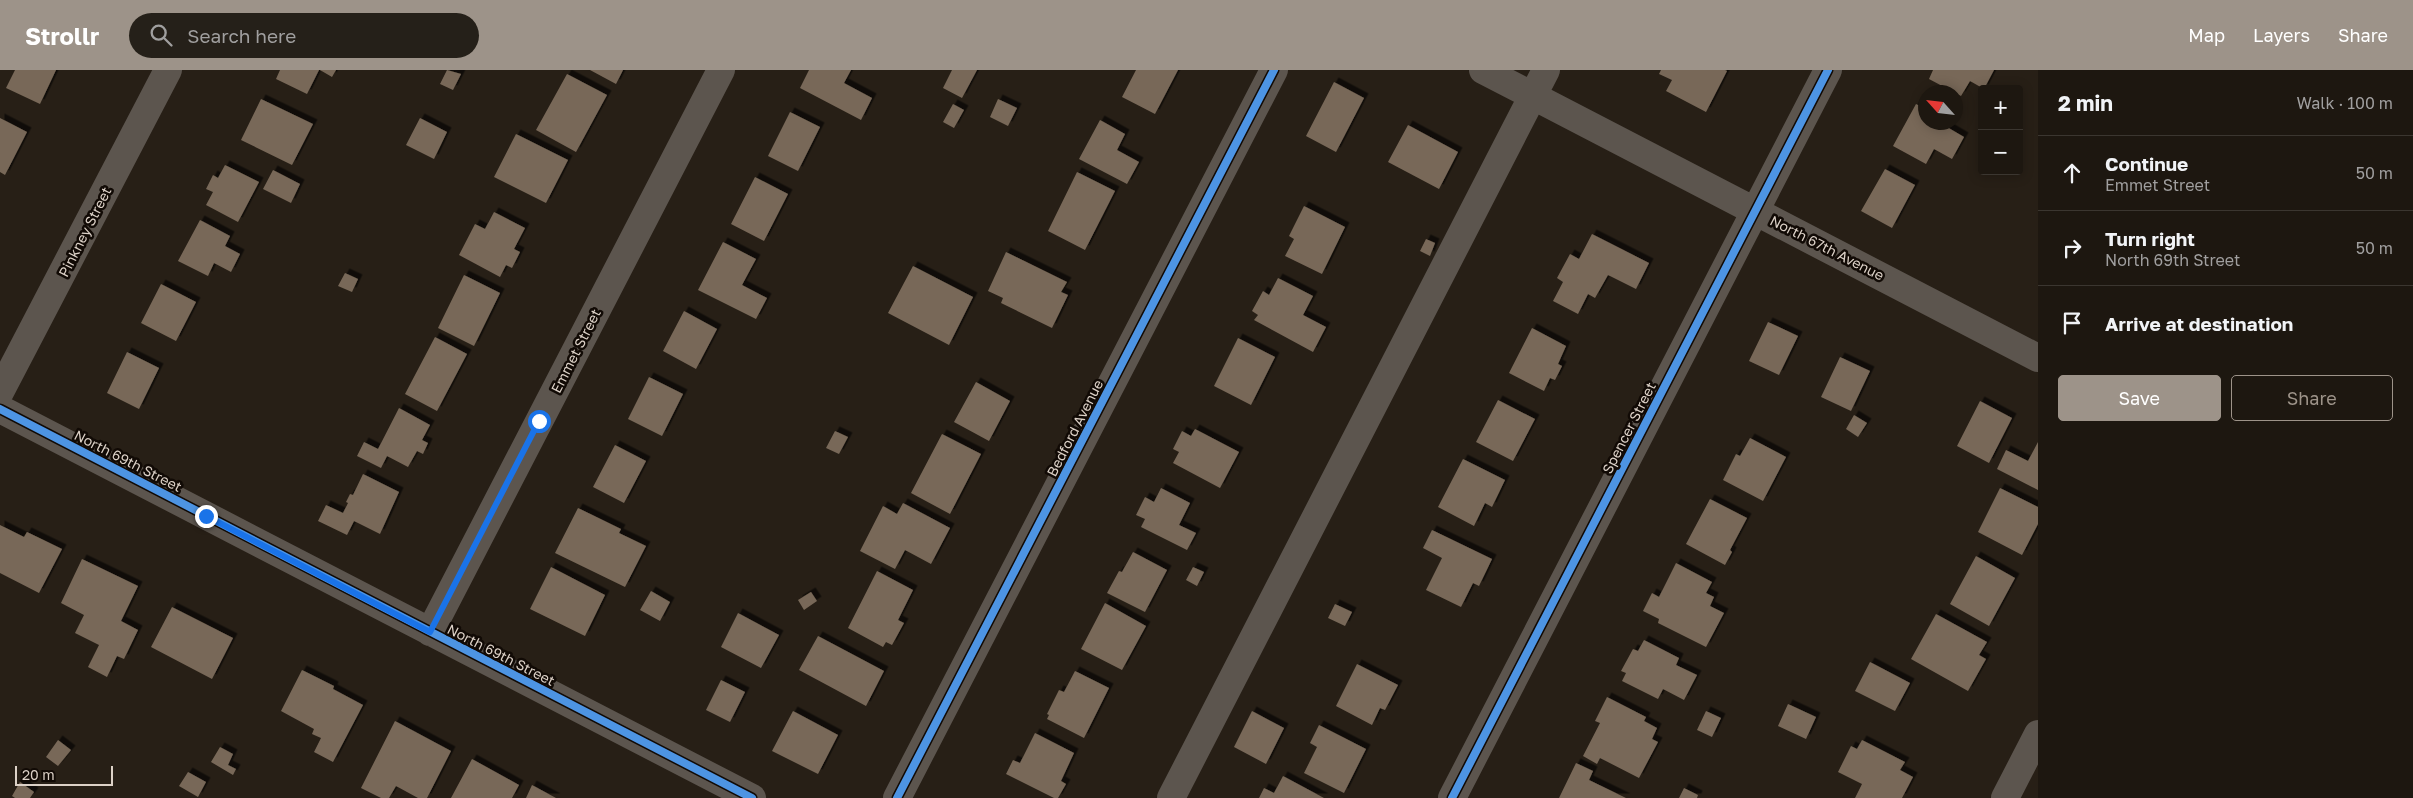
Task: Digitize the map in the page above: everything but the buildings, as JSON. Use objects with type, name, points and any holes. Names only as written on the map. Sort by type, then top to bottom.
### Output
[{"type":"street","name":"Pinkney Street","points":[[0,392],[168,70]]},
{"type":"street","name":"Emmet Street","points":[[430,632],[721,70]]},
{"type":"street","name":"Bedford Avenue","points":[[897,798],[1274,70]]},
{"type":"street","name":"North 67th Avenue","points":[[1483,70],[2038,358]]},
{"type":"street","points":[[1171,798],[1546,70]]},
{"type":"street","name":"Spencer Street","points":[[1452,798],[1828,70]]},
{"type":"street","name":"North 69th Street","points":[[0,409],[752,798]]},
{"type":"street","points":[[2005,798],[2038,734]]},
{"type":"cycle path","points":[[897,798],[1274,70]]},
{"type":"cycle path","points":[[1452,798],[1828,70]]},
{"type":"cycle path","points":[[0,409],[752,798]]},
{"type":"route","points":[[206,516],[430,632],[539,421]]}]
